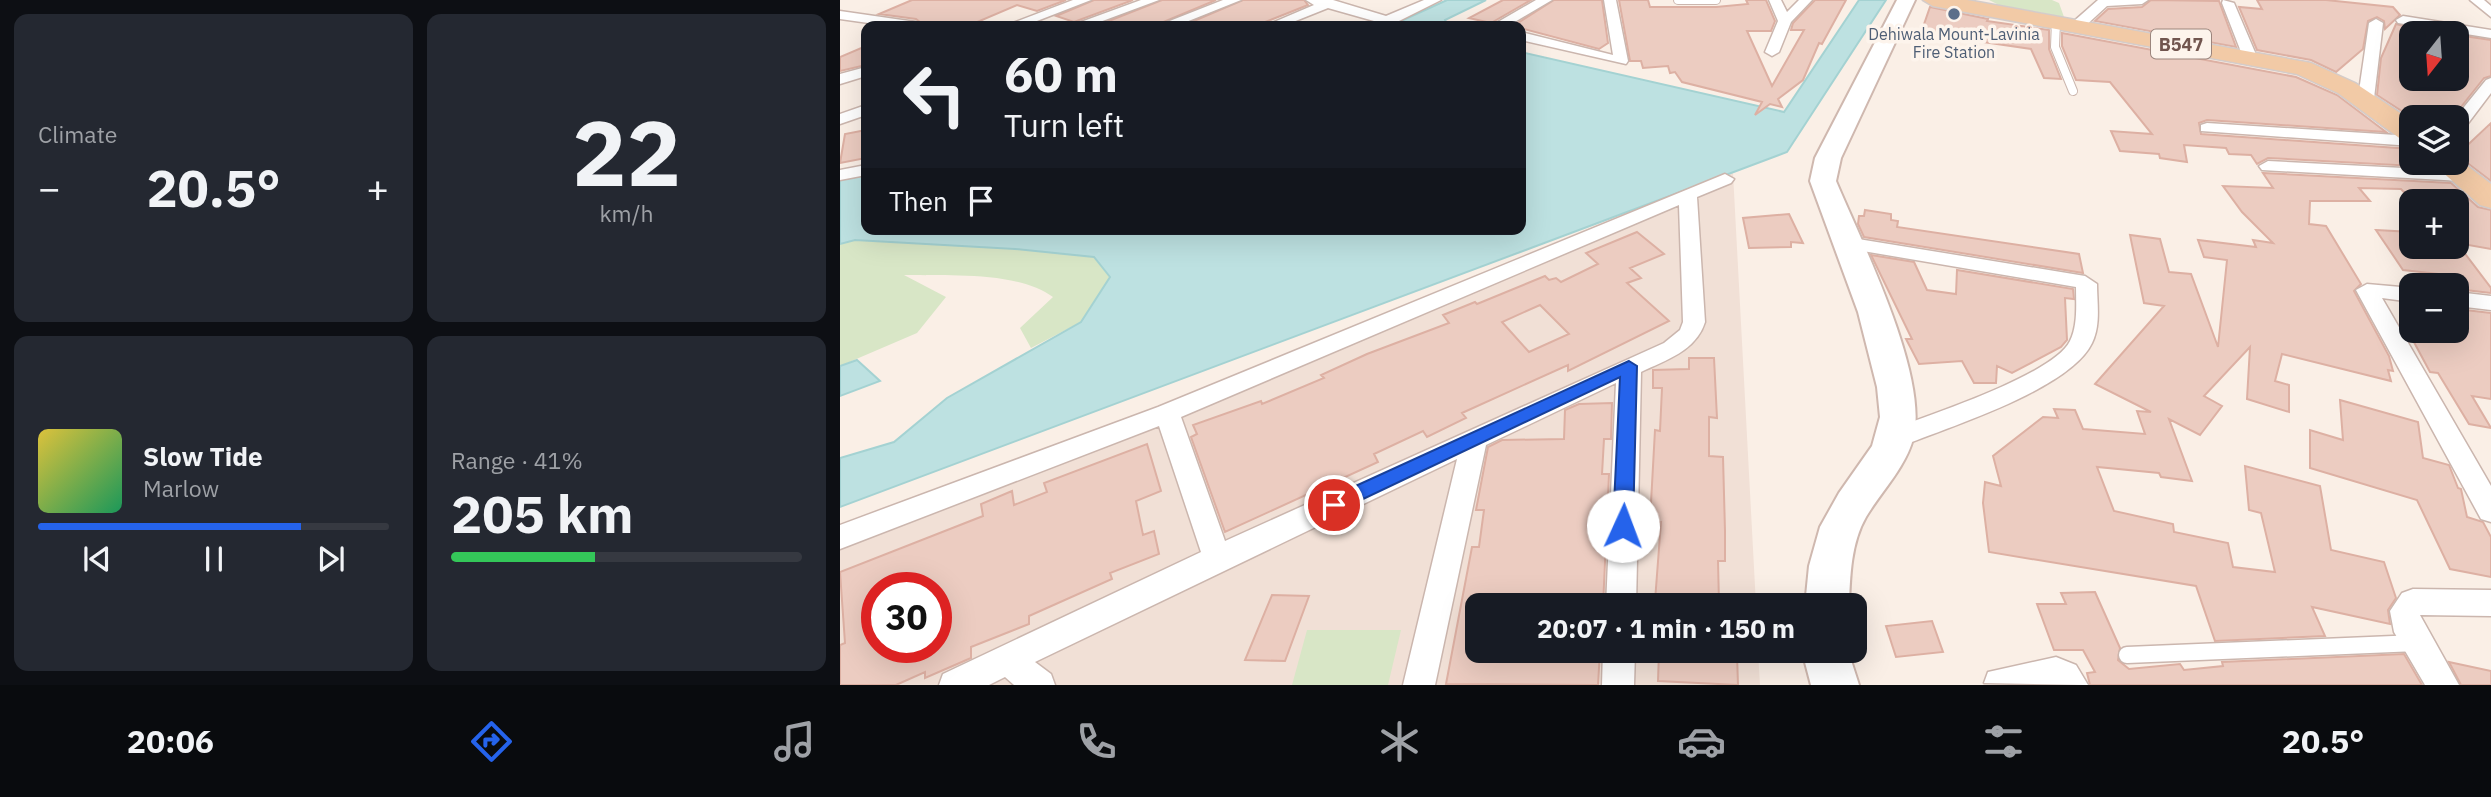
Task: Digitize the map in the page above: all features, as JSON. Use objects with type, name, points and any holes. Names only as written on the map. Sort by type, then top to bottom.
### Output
[{"type":"main road","points":[[1828,593],[1841,527],[1895,438],[1898,398],[1886,352],[1823,181],[1828,158],[1906,0]]},
{"type":"main road","name":"B547","points":[[1933,0],[2250,57],[2330,77],[2366,98],[2399,124]]},
{"type":"main road","points":[[2461,175],[2491,199]]},
{"type":"main road","points":[[1829,663],[1835,685]]},
{"type":"street","points":[[1027,21],[1085,0]]},
{"type":"street","points":[[1091,21],[1153,0]]},
{"type":"street","points":[[1178,21],[1235,0]]},
{"type":"street","points":[[1312,0],[1331,2],[1388,20],[1435,0]]},
{"type":"street","points":[[1507,21],[1546,0]]},
{"type":"street","points":[[1526,37],[1621,61],[1610,0]]},
{"type":"street","points":[[1775,0],[1785,21]]},
{"type":"street","points":[[1772,52],[1785,21],[1806,0]]},
{"type":"street","points":[[2067,23],[2103,2],[2142,0]]},
{"type":"street","points":[[2476,0],[2491,13]]},
{"type":"street","points":[[1284,21],[1331,2]]},
{"type":"street","points":[[2228,3],[2250,57]]},
{"type":"street","points":[[840,15],[881,21]]},
{"type":"street","points":[[1046,15],[1062,21]]},
{"type":"street","points":[[2403,20],[2491,34]]},
{"type":"street","points":[[2366,98],[2376,23]]},
{"type":"street","points":[[840,79],[861,73]]},
{"type":"street","points":[[2469,111],[2491,83]]},
{"type":"street","points":[[840,119],[861,112]]},
{"type":"street","points":[[840,132],[861,128]]},
{"type":"street","points":[[2207,128],[2399,140]]},
{"type":"street","points":[[2268,166],[2399,168]]},
{"type":"street","points":[[840,176],[861,171]]},
{"type":"street","points":[[840,537],[1167,414],[1725,178]]},
{"type":"street","points":[[955,685],[1217,558],[1672,348],[1690,334],[1694,322],[1688,194]]},
{"type":"street","points":[[1846,243],[2078,280],[2086,284],[2086,332],[2075,353],[2035,379],[1895,438]]},
{"type":"street","points":[[2399,294],[2367,290],[2491,511]]},
{"type":"street","points":[[2469,300],[2491,303]]},
{"type":"street","points":[[1620,593],[1629,366]]},
{"type":"street","points":[[1167,414],[1217,558]]},
{"type":"street","points":[[1419,685],[1474,440]]},
{"type":"street","points":[[2443,685],[2405,622],[2405,611],[2413,602],[2491,603]]},
{"type":"street","points":[[1008,660],[1039,685]]},
{"type":"street","points":[[1618,685],[1619,663]]},
{"type":"street","points":[[2000,683],[2056,672],[2073,685]]},
{"type":"lane","points":[[1678,0],[1716,0]]},
{"type":"lane","points":[[2067,23],[2052,33],[2053,42],[2073,91]]},
{"type":"lane","points":[[2127,654],[2417,643]]},
{"type":"shaded area","points":[[1733,173],[1755,593],[1465,593],[1465,663],[1759,663],[1760,685],[840,685],[840,548]]},
{"type":"green space","points":[[1989,0],[2052,0],[2059,3],[2064,17],[1999,5]]},
{"type":"green space","points":[[855,240],[1015,249],[1094,257],[1110,277],[1081,322],[1031,348],[1020,328],[1053,297],[1039,289],[1002,279],[904,275],[946,297],[917,333],[840,366],[840,244]]},
{"type":"green space","points":[[1307,630],[1401,630],[1388,685],[1292,685]]},
{"type":"water","points":[[1447,0],[1486,0],[1446,21],[1401,21]]},
{"type":"water","points":[[1859,0],[1886,0],[1787,152],[840,507],[840,458],[894,442],[947,398],[1081,322],[1110,277],[1094,257],[1015,249],[855,240],[840,244],[840,180],[861,176],[861,235],[1526,235],[1526,53],[1784,112]]},
{"type":"water","points":[[857,360],[880,381],[840,396],[840,366]]},
{"type":"building","points":[[912,0],[1066,0],[1037,11],[1017,5],[980,21],[919,21],[879,14]]},
{"type":"building","points":[[1094,0],[1133,0],[1077,21],[1056,16]]},
{"type":"building","points":[[1162,0],[1216,0],[1166,21],[1109,21]]},
{"type":"building","points":[[1243,0],[1304,0],[1308,5],[1268,21],[1194,21]]},
{"type":"building","points":[[1503,0],[1531,0],[1494,21],[1469,18]]},
{"type":"building","points":[[1554,0],[1602,0],[1608,43],[1599,49],[1526,29],[1526,21],[1521,21]]},
{"type":"building","points":[[1619,0],[1648,0],[1650,7],[1716,7],[1748,4],[1746,0],[1766,0],[1775,21],[1771,31],[1747,31],[1772,86],[1804,30],[1791,30],[1793,23],[1815,0],[1846,0],[1822,44],[1819,43],[1803,80],[1778,99],[1782,107],[1770,104],[1755,115],[1762,102],[1682,82],[1675,72],[1670,73],[1668,66],[1643,68],[1641,61],[1630,61]]},
{"type":"building","points":[[2151,0],[2219,1],[2236,47],[2095,21],[2108,9],[2142,7]]},
{"type":"building","points":[[2257,0],[2326,0],[2393,7],[2400,15],[2385,29],[2384,21],[2377,17],[2368,21],[2363,49],[2336,72],[2311,60],[2257,50],[2239,7],[2262,9]]},
{"type":"building","points":[[1930,7],[1988,19],[1987,21],[2049,30],[2049,49],[2061,79],[2044,78],[2031,49],[1921,33]]},
{"type":"building","points":[[2396,24],[2399,25],[2399,91],[2469,91],[2469,37],[2491,40],[2491,76],[2484,78],[2463,105],[2399,105],[2399,109],[2377,95],[2381,58]]},
{"type":"building","points":[[2062,33],[2296,77],[2337,95],[2386,132],[2207,120],[2199,123],[2201,134],[2399,148],[2399,165],[2268,158],[2257,164],[2251,155],[2229,154],[2226,148],[2184,145],[2187,162],[2160,158],[2159,154],[2120,151],[2111,131],[2152,134],[2110,82],[2076,80],[2062,46]]},
{"type":"building","points":[[861,48],[861,66],[840,71],[840,57]]},
{"type":"building","points":[[2491,123],[2491,181],[2469,164],[2469,144]]},
{"type":"building","points":[[861,131],[861,159],[840,163],[845,134]]},
{"type":"building","points":[[2263,173],[2451,183],[2458,189],[2359,188],[2370,201],[2310,201],[2309,224],[2326,226],[2361,284],[2354,291],[2389,356],[2393,371],[2388,370],[2391,381],[2282,354],[2275,381],[2289,385],[2289,412],[2247,399],[2250,347],[2204,396],[2222,406],[2200,435],[2169,419],[2192,481],[2161,477],[2159,473],[2097,467],[2114,511],[2173,524],[2174,532],[2228,543],[2233,567],[2275,572],[2261,513],[2249,510],[2245,466],[2320,486],[2331,550],[2384,562],[2396,598],[2388,610],[2390,624],[2312,607],[2325,636],[2215,641],[2196,586],[1989,552],[1983,503],[1985,482],[2001,486],[1993,456],[2043,417],[2058,418],[2054,409],[2075,410],[2083,429],[2145,434],[2137,411],[2151,412],[2095,384],[2164,306],[2144,303],[2130,235],[2160,239],[2169,272],[2191,274],[2218,347],[2227,260],[2204,257],[2198,240],[2256,247],[2253,240],[2273,243],[2242,212],[2223,186],[2273,188]]},
{"type":"building","points":[[2469,199],[2478,207],[2491,210],[2491,249],[2469,245]]},
{"type":"building","points":[[1865,210],[1891,214],[1891,220],[1898,221],[1897,227],[2079,254],[2083,273],[1864,237],[1858,224],[1859,216],[1864,216]]},
{"type":"building","points":[[1789,214],[1803,243],[1791,242],[1791,247],[1749,248],[1743,218]]},
{"type":"building","points":[[2376,230],[2399,231],[2399,259],[2469,259],[2491,288],[2491,293],[2469,290],[2469,273],[2403,270]]},
{"type":"building","points":[[1637,232],[1664,254],[1630,268],[1641,278],[1627,283],[1669,321],[1568,371],[1568,365],[1462,413],[1466,418],[1427,437],[1423,431],[1374,454],[1378,462],[1225,532],[1191,437],[1197,434],[1193,425],[1261,401],[1262,404],[1324,378],[1321,375],[1367,354],[1449,323],[1443,315],[1475,302],[1477,304],[1545,276],[1549,280],[1556,278],[1561,282],[1598,264],[1586,253]],"holes":[[[1540,305],[1569,334],[1529,352],[1502,322]]]},
{"type":"building","points":[[1871,255],[1914,262],[1927,290],[1956,294],[1957,270],[2073,289],[2074,299],[2065,298],[2067,340],[2061,347],[2012,373],[1997,366],[1996,383],[1974,383],[1962,361],[1919,364],[1906,339],[1912,339]]},
{"type":"building","points":[[2469,310],[2491,313],[2491,399],[2472,396],[2491,428],[2469,424],[2438,373],[2430,372],[2414,343],[2469,343]]},
{"type":"building","points":[[1689,358],[1714,358],[1717,418],[1709,417],[1709,456],[1723,457],[1725,561],[1718,561],[1719,593],[1656,593],[1661,522],[1650,521],[1655,430],[1660,431],[1662,388],[1653,388],[1653,370],[1689,369]]},
{"type":"building","points":[[2340,400],[2418,422],[2423,458],[2449,465],[2458,488],[2461,489],[2467,517],[2483,522],[2491,537],[2491,577],[2450,569],[2417,500],[2310,468],[2310,430],[2343,440]]},
{"type":"building","points":[[1612,403],[1611,439],[1604,439],[1602,474],[1609,474],[1604,593],[1465,593],[1465,663],[1599,663],[1598,685],[1446,684],[1472,547],[1479,547],[1484,510],[1476,510],[1488,447],[1502,440],[1564,439],[1565,410],[1579,404]]},
{"type":"building","points":[[1147,444],[1161,491],[1136,501],[1143,535],[1154,531],[1159,554],[1110,573],[1112,579],[1029,616],[1029,624],[971,647],[971,658],[925,678],[925,672],[896,685],[840,685],[840,645],[845,643],[840,572],[983,516],[981,504],[1012,491],[1014,505],[1047,492],[1044,483]]},
{"type":"building","points":[[2095,592],[2120,648],[2118,660],[2129,669],[2180,664],[2184,670],[2223,666],[2222,662],[2404,654],[2422,685],[2090,685],[2087,673],[2095,672],[2083,650],[2054,650],[2037,604],[2066,604],[2061,593]]},
{"type":"building","points":[[1272,595],[1309,596],[1285,661],[1245,660]]},
{"type":"building","points":[[1932,621],[1943,652],[1896,657],[1886,626]]},
{"type":"building","points":[[2449,662],[2491,671],[2491,685],[2461,685]]},
{"type":"building","points":[[1659,663],[1737,663],[1738,685],[1658,681]]},
{"type":"place","name":"Dehiwala Mount-Lavinia Fire Station","points":[[1954,14]]},
{"type":"route","points":[[1334,505],[1629,366],[1623,526]]}]
